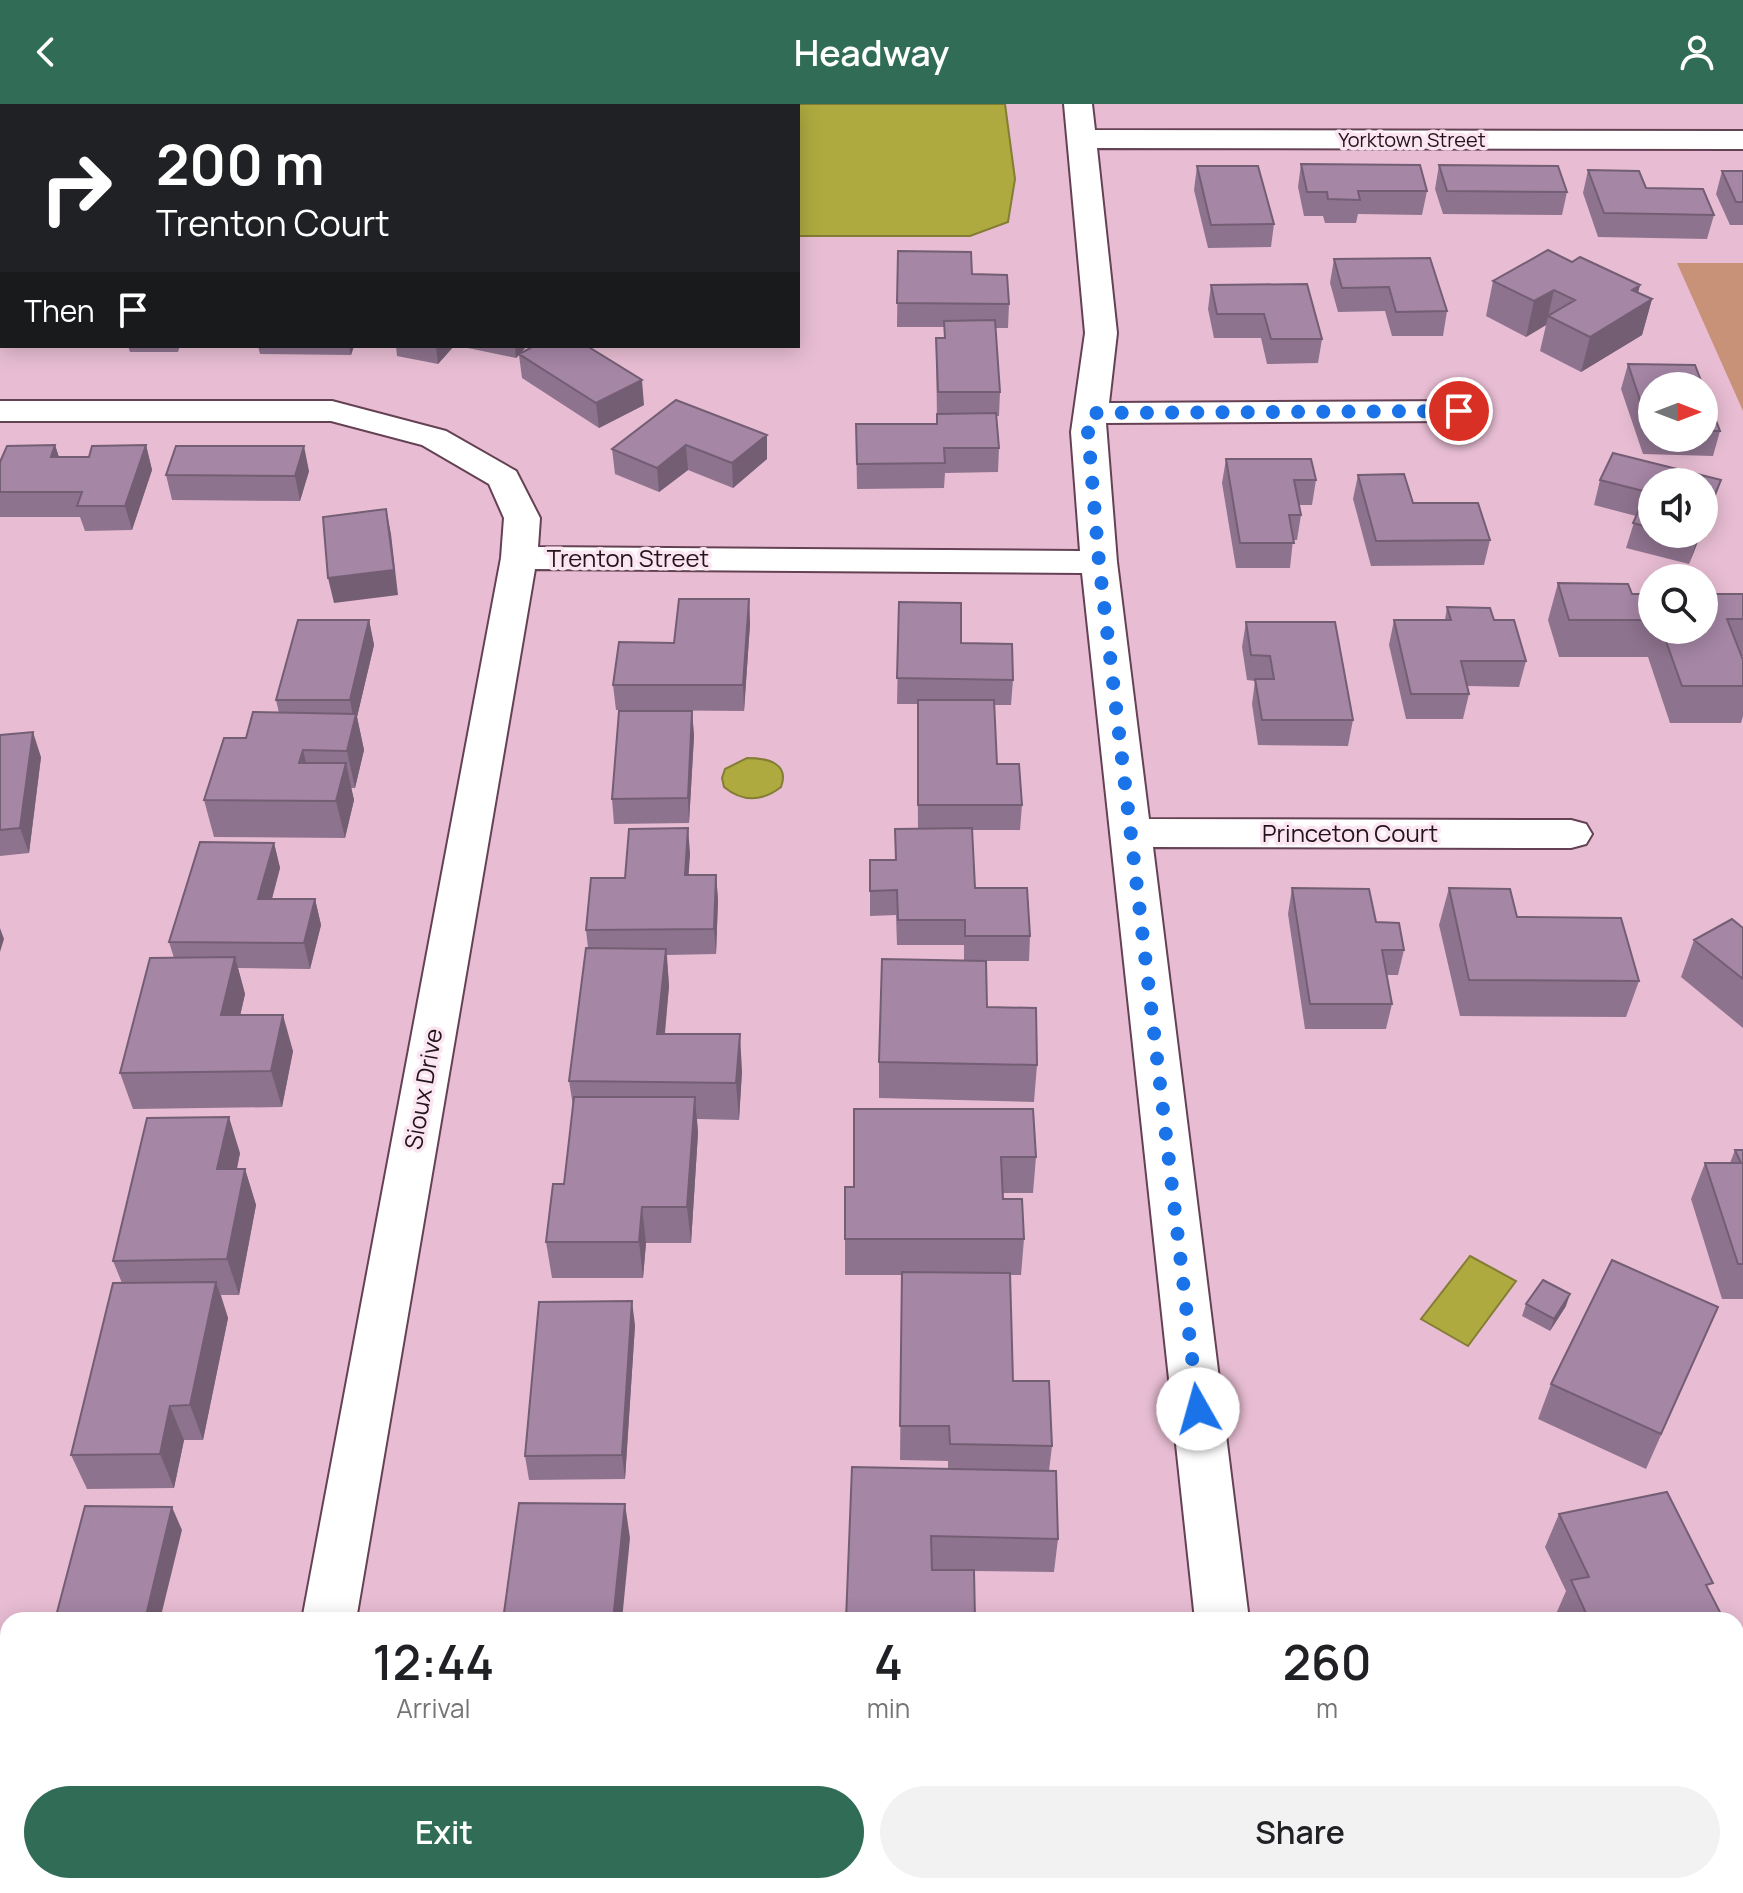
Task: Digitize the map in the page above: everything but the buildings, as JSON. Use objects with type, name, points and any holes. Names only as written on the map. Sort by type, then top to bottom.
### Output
[{"type":"street","name":"Yorktown Street","points":[[1080,122],[1743,140]]},
{"type":"street","points":[[1080,122],[1101,333],[1088,432],[1099,562],[1221,1612]]},
{"type":"street","name":"Trenton Street","points":[[0,411],[332,411],[434,438],[504,478],[522,518],[519,558],[1099,562]]},
{"type":"street","points":[[1091,413],[1459,411]]},
{"type":"street","name":"Sioux Drive","points":[[330,1612],[519,558]]},
{"type":"street","name":"Princeton Court","points":[[1129,833],[1571,834]]},
{"type":"shaded area","points":[[800,104],[1005,104],[1015,179],[1008,222],[970,236],[800,236]]},
{"type":"shaded area","points":[[1677,263],[1743,263],[1743,411]]},
{"type":"shaded area","points":[[747,758],[762,759],[779,767],[783,779],[781,787],[759,798],[745,798],[724,787],[722,778],[725,769]]},
{"type":"shaded area","points":[[1470,1256],[1516,1281],[1468,1346],[1421,1319]]},
{"type":"route","points":[[1198,1409],[1099,562],[1088,432],[1091,413],[1459,411]]}]
